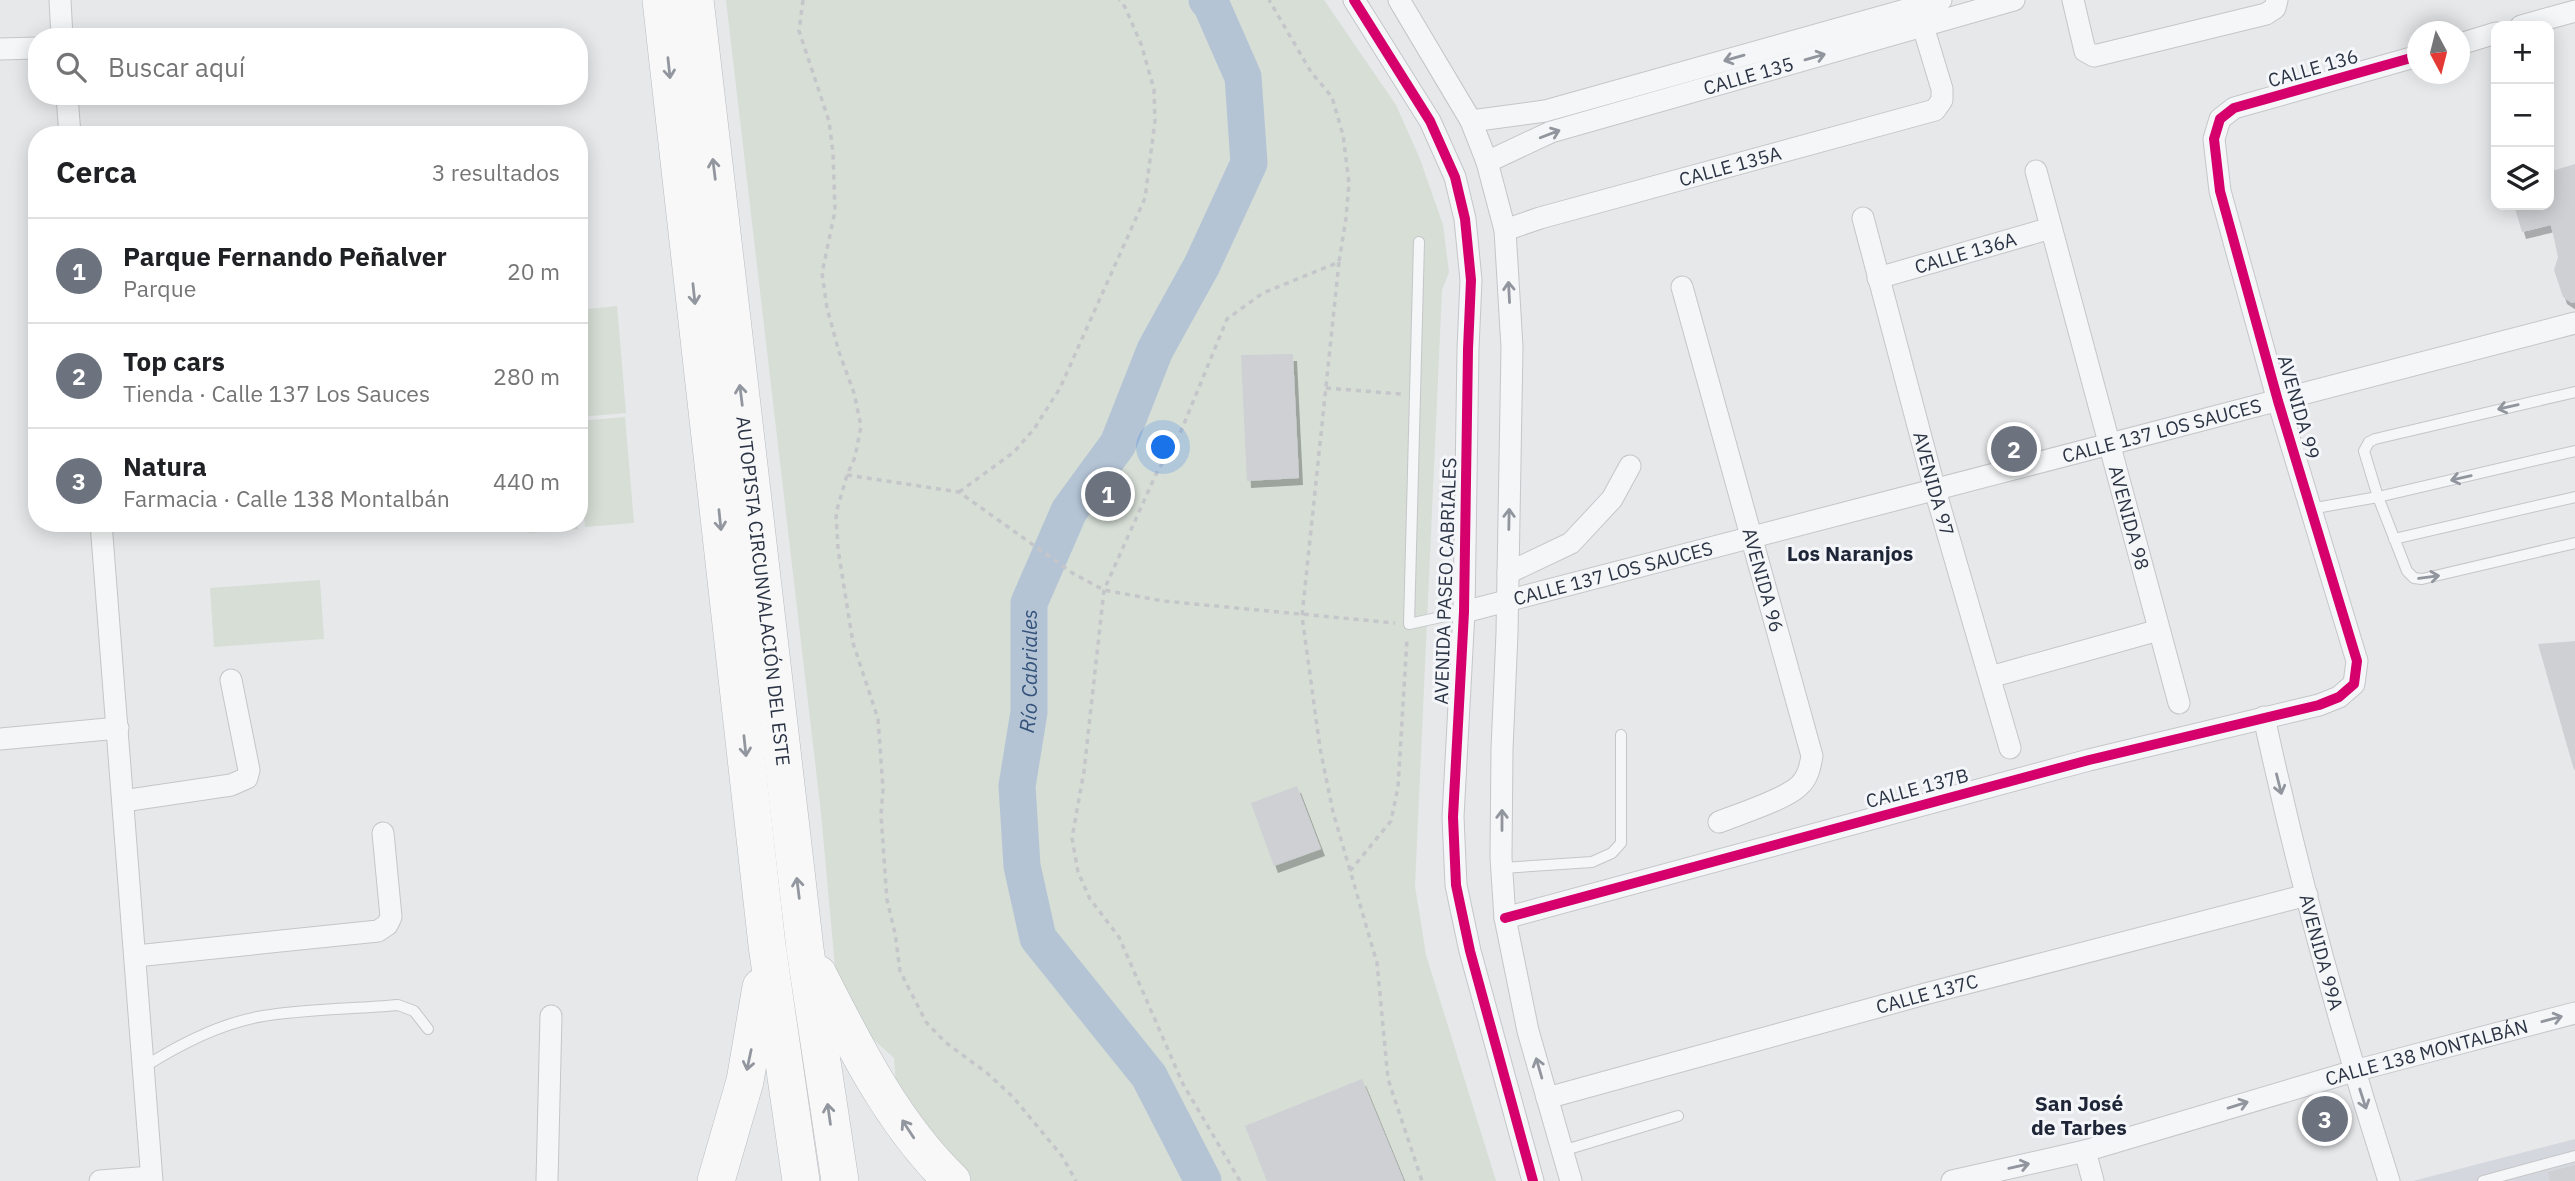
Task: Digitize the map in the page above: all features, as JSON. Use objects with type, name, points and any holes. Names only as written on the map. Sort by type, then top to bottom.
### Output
[{"type":"highway","name":"AUTOPISTA CIRCUNVALACIÓN DEL ESTE","points":[[661,0],[767,945],[801,1181]]},
{"type":"highway","name":"AUTOPISTA CIRCUNVALACIÓN DEL ESTE","points":[[695,0],[805,949],[840,1181]]},
{"type":"highway","points":[[716,1181],[745,1081],[757,1023],[767,945]]},
{"type":"highway","points":[[805,949],[862,1059],[926,1156],[952,1181]]},
{"type":"street","points":[[60,0],[62,28]]},
{"type":"street","name":"AVENIDA PASEO CABRIALES","points":[[1354,0],[1430,121],[1455,177],[1465,219],[1471,280],[1464,611],[1453,817],[1456,885],[1470,951],[1533,1181]]},
{"type":"street","name":"CALLE 135","points":[[1487,162],[1551,132],[1917,11],[1941,0]]},
{"type":"street","name":"CALLE 135","points":[[1471,121],[1545,111],[1917,11],[2014,0]]},
{"type":"street","points":[[2073,0],[2085,51],[2094,56],[2266,14],[2274,8],[2277,0]]},
{"type":"street","points":[[1404,2],[1471,121],[1487,162],[1505,230],[1512,347],[1502,749],[1502,868],[1505,918],[1528,1031],[1571,1181]]},
{"type":"street","name":"CALLE 135A","points":[[1505,230],[1540,218],[1935,110],[1942,100],[1942,89],[1917,11]]},
{"type":"street","points":[[2539,21],[2575,11]]},
{"type":"street","points":[[2470,41],[2491,34]]},
{"type":"street","points":[[0,49],[28,48]]},
{"type":"street","name":"CALLE 136","points":[[2220,119],[2234,108],[2407,59]]},
{"type":"street","points":[[68,105],[69,126]]},
{"type":"street","name":"AVENIDA 99","points":[[2220,119],[2214,139],[2220,191],[2278,401],[2357,660],[2354,684],[2339,697]]},
{"type":"street","name":"AVENIDA 98","points":[[2036,171],[2179,703]]},
{"type":"street","name":"AVENIDA 97","points":[[1863,218],[1935,490],[2010,748]]},
{"type":"street","name":"CALLE 136A","points":[[1878,278],[2051,228]]},
{"type":"street","name":"AVENIDA 96","points":[[1682,287],[1812,756],[1809,771],[1799,786],[1719,822]]},
{"type":"street","name":"CALLE 137 LOS SAUCES","points":[[1464,611],[2575,323]]},
{"type":"street","points":[[1508,573],[1571,543],[1612,499],[1630,466]]},
{"type":"street","points":[[100,1181],[152,1179],[102,532]]},
{"type":"street","points":[[1990,677],[2159,630]]},
{"type":"street","points":[[123,801],[231,785],[247,778],[249,770],[231,680]]},
{"type":"street","name":"CALLE 137B","points":[[1505,918],[2076,764],[2319,705],[2339,697]]},
{"type":"street","name":"AVENIDA 99A","points":[[2264,718],[2354,1071],[2389,1181]]},
{"type":"street","points":[[0,739],[118,728]]},
{"type":"street","points":[[135,956],[378,930],[387,925],[391,917],[383,833]]},
{"type":"street","name":"CALLE 137C","points":[[1547,1098],[1925,994],[2307,895]]},
{"type":"street","name":"CALLE 138 MONTALBÁN","points":[[1952,1181],[2085,1151],[2354,1071],[2575,1013]]},
{"type":"street","points":[[547,1181],[551,1016]]},
{"type":"street","points":[[2085,1151],[2093,1181]]},
{"type":"lane","points":[[1419,242],[1409,624],[1464,611]]},
{"type":"lane","points":[[2575,392],[2370,442],[2364,451],[2394,539],[2407,571],[2414,578],[2423,579],[2575,543]]},
{"type":"lane","points":[[2310,509],[2378,497],[2575,451]]},
{"type":"lane","points":[[2394,539],[2575,497]]},
{"type":"lane","points":[[1502,868],[1592,862],[1612,853],[1621,843],[1621,735]]},
{"type":"lane","points":[[144,1067],[188,1041],[222,1027],[262,1016],[398,1005],[414,1011],[428,1029]]},
{"type":"lane","points":[[1562,1151],[1678,1116]]},
{"type":"lane","points":[[2483,1181],[2575,1156]]},
{"type":"path","points":[[803,0],[799,31],[826,110],[833,153],[835,211],[822,273],[827,307],[854,393],[861,426],[855,457],[846,475],[835,513],[838,549],[853,643],[878,719],[887,900],[900,971],[926,1022],[945,1042],[987,1073],[1013,1097],[1062,1156],[1076,1181]]},
{"type":"path","points":[[959,492],[1014,453],[1034,429],[1060,388],[1145,198],[1155,121],[1154,89],[1141,44],[1125,7],[1119,0]]},
{"type":"path","points":[[1269,0],[1311,72],[1332,97],[1343,135],[1349,183],[1302,615],[1320,748],[1333,812],[1377,963],[1388,1079],[1422,1181]]},
{"type":"path","points":[[1240,1181],[1183,1084],[1119,937],[1090,899],[1078,873],[1072,838],[1084,771],[1104,590],[1156,474],[1181,431],[1227,319],[1263,293],[1339,262]]},
{"type":"path","points":[[1326,388],[1415,395]]},
{"type":"path","points":[[846,475],[959,492],[1074,573],[1104,590],[1163,601],[1409,624],[1398,787],[1391,821],[1350,871]]},
{"type":"shaded area","points":[[726,0],[1324,0],[1396,105],[1420,159],[1443,225],[1449,272],[1442,290],[1415,886],[1426,955],[1496,1181],[967,1181],[897,1097],[894,1058],[846,1015],[836,977],[821,813]]},
{"type":"shaded area","points":[[617,306],[626,413],[588,416],[588,309]]},
{"type":"shaded area","points":[[625,417],[634,523],[588,527],[588,420]]},
{"type":"shaded area","points":[[320,580],[324,639],[214,647],[210,588]]},
{"type":"shaded area","points":[[2575,1139],[2575,1181],[2413,1181]]},
{"type":"building","points":[[2575,164],[2575,302],[2572,303],[2563,297],[2554,270],[2558,257],[2551,225],[2522,232],[2515,210],[2554,210],[2554,170]]},
{"type":"building","points":[[1293,354],[1299,478],[1247,481],[1241,355]]},
{"type":"building","points":[[2575,641],[2575,770],[2574,770],[2538,644]]},
{"type":"building","points":[[1297,786],[1321,849],[1274,866],[1251,803]]},
{"type":"building","points":[[1362,1079],[1404,1181],[1267,1181],[1245,1126]]},
{"type":"building","points":[[2575,1165],[2575,1181],[2550,1181],[2548,1172]]},
{"type":"waterway","name":"Río Cabriales","points":[[1203,1181],[1149,1076],[1038,938],[1022,866],[1017,786],[1029,712],[1029,603],[1069,511],[1118,444],[1155,350],[1202,265],[1249,163],[1243,77],[1207,0]]},
{"type":"cycle path","points":[[1354,0],[1430,121],[1455,177],[1465,219],[1471,280],[1464,612],[1453,817],[1456,885],[1470,951],[1533,1181]]},
{"type":"cycle path","points":[[1505,918],[2089,760],[2319,705],[2339,697],[2354,684],[2357,661],[2278,401],[2220,191],[2214,139],[2220,119],[2234,108],[2407,59]]},
{"type":"place","name":"Top cars","points":[[2014,449]]},
{"type":"place","name":"Parque Fernando Peñalver","points":[[1108,494]]},
{"type":"place","name":"Natura","points":[[2325,1119]]},
{"type":"district","name":"Los Naranjos","points":[[1850,553]]},
{"type":"district","name":"San José de Tarbes","points":[[2079,1115]]}]
